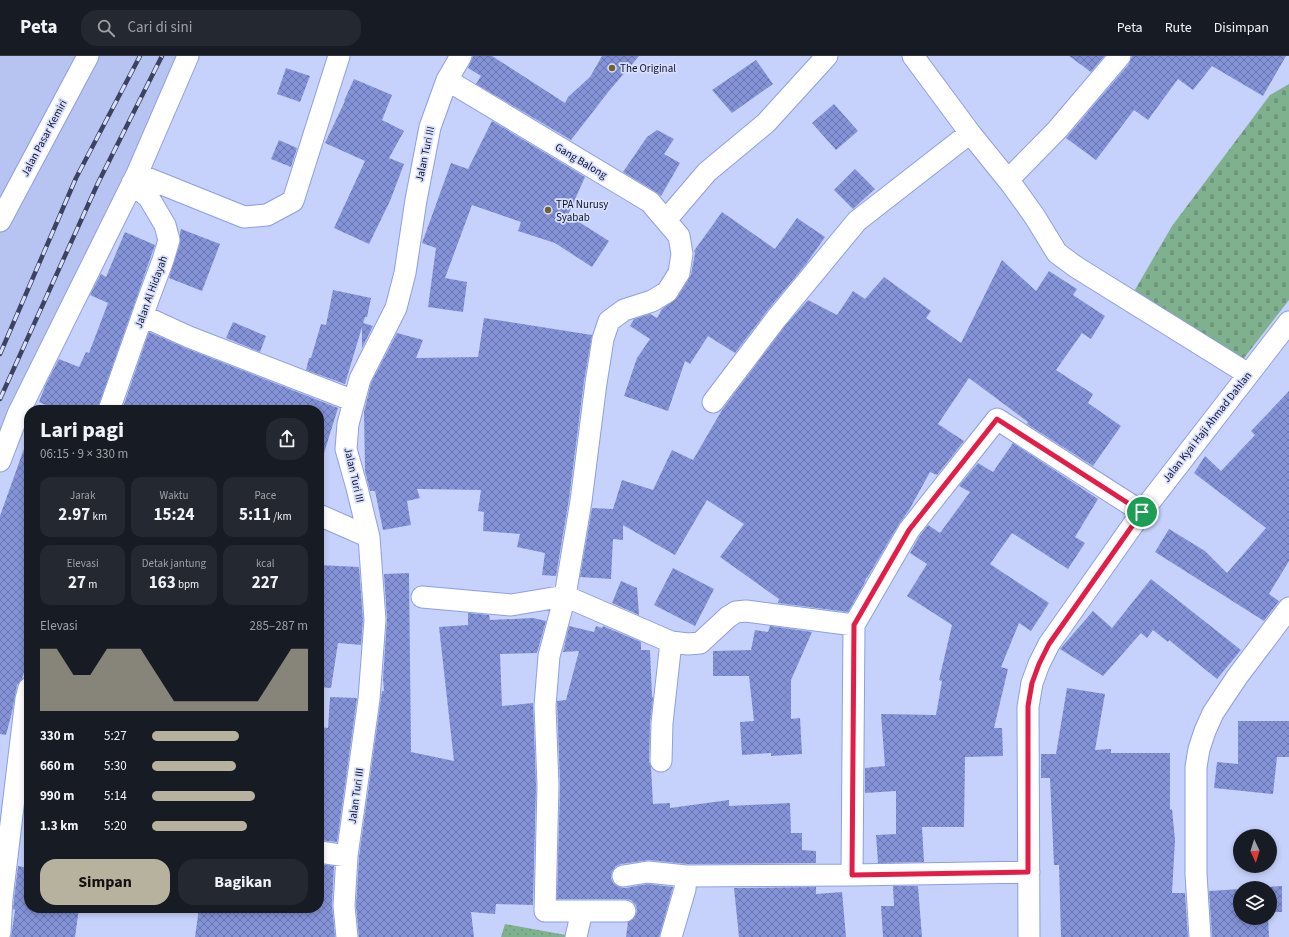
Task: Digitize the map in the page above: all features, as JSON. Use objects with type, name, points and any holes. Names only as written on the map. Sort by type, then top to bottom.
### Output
[{"type":"street","name":"Jalan Pasar Kemiri","points":[[0,221],[88,56]]},
{"type":"street","points":[[0,461],[18,414],[135,179],[188,56]]},
{"type":"street","points":[[135,179],[244,218],[266,215],[293,201],[339,56]]},
{"type":"street","points":[[447,80],[461,56]]},
{"type":"street","points":[[666,220],[707,172],[766,123],[827,56]]},
{"type":"street","points":[[913,56],[970,133],[1008,180],[1035,217],[1057,252],[1076,267],[1248,374]]},
{"type":"street","points":[[1008,180],[1057,130],[1120,56]]},
{"type":"street","name":"Gang Balong","points":[[447,80],[650,202],[679,236],[682,254],[679,273],[667,292],[652,301],[624,310],[609,321],[603,339],[581,502],[565,596]]},
{"type":"street","name":"Jalan Turi III","points":[[347,937],[344,906],[347,856],[369,699],[374,628],[369,536],[346,449],[348,424],[360,379],[396,308],[405,273],[416,200],[430,127],[447,80]]},
{"type":"street","points":[[713,402],[776,319],[857,221],[970,133]]},
{"type":"street","name":"Jalan Al Hidayah","points":[[112,405],[169,240],[165,225],[149,198],[135,179]]},
{"type":"street","points":[[142,316],[189,337],[354,401]]},
{"type":"street","name":"Jalan Kyai Haji Ahmad Dahlan","points":[[1029,937],[1028,706],[1032,683],[1039,664],[1049,644],[1142,512],[1289,322]]},
{"type":"street","points":[[852,875],[854,625],[909,530],[997,419],[1142,512]]},
{"type":"street","points":[[324,517],[369,536]]},
{"type":"street","points":[[565,596],[549,656],[545,706],[548,785],[545,911],[625,911]]},
{"type":"street","points":[[422,597],[511,605],[565,596],[671,642],[688,644],[700,643],[728,617],[736,612],[746,611],[854,625]]},
{"type":"street","points":[[1200,937],[1196,874],[1196,767],[1200,749],[1205,731],[1213,713],[1237,677],[1289,608]]},
{"type":"street","points":[[661,761],[662,723],[671,642]]},
{"type":"street","points":[[0,932],[2,898],[21,814],[24,745]]},
{"type":"street","points":[[324,853],[347,856]]},
{"type":"street","points":[[623,876],[648,872],[686,876],[1028,872]]},
{"type":"street","points":[[671,937],[685,889],[686,876]]},
{"type":"street","points":[[576,937],[582,911]]},
{"type":"shaded area","points":[[0,56],[191,56],[120,183],[0,438]]},
{"type":"green space","points":[[1289,84],[1289,300],[1237,367],[1132,295],[1172,226],[1270,95]]},
{"type":"green space","points":[[505,924],[577,937],[501,937]]},
{"type":"building","points":[[473,56],[492,56],[565,103],[568,97],[590,77],[602,56],[639,56],[609,91],[571,140],[476,84],[481,76],[468,68]]},
{"type":"building","points":[[1069,56],[1104,56],[1091,72]]},
{"type":"building","points":[[1132,56],[1286,56],[1263,96],[1212,66],[1193,90],[1178,79],[1148,120],[1134,110],[1096,160],[1066,138],[1129,64]]},
{"type":"building","points":[[756,60],[773,84],[732,113],[712,90]]},
{"type":"building","points":[[286,68],[310,76],[300,102],[277,94]]},
{"type":"building","points":[[354,79],[392,95],[382,120],[404,131],[389,158],[404,164],[390,201],[369,244],[334,228],[365,161],[325,143]]},
{"type":"building","points":[[834,104],[858,131],[836,150],[812,123]]},
{"type":"building","points":[[492,121],[585,177],[568,215],[609,241],[592,267],[555,243],[518,231],[521,222],[472,205],[445,278],[467,282],[463,312],[428,307],[436,248],[422,243],[451,163],[468,169]]},
{"type":"building","points":[[657,130],[674,139],[664,154],[680,163],[661,196],[623,172],[647,137]]},
{"type":"building","points":[[279,140],[297,148],[291,167],[271,159]]},
{"type":"building","points":[[855,169],[875,189],[853,209],[834,190]]},
{"type":"building","points":[[722,212],[775,249],[797,218],[825,237],[806,264],[735,353],[708,336],[690,364],[685,361],[668,411],[624,396],[637,358],[650,339],[630,326],[634,319],[650,314],[657,318],[662,309],[677,298],[691,275],[695,253],[694,251]]},
{"type":"building","points":[[181,229],[220,244],[202,291],[169,278],[180,243]]},
{"type":"building","points":[[125,232],[155,245],[99,405],[46,405],[39,402],[46,384],[59,359],[79,367],[86,352],[89,353],[108,303],[90,295],[101,274],[106,277]]},
{"type":"building","points":[[1002,260],[1036,291],[1049,271],[1077,289],[1073,295],[1105,316],[1091,339],[1082,333],[1056,370],[1093,394],[1088,403],[1121,426],[1093,466],[1027,424],[1028,422],[969,378],[938,424],[964,441],[937,475],[930,472],[909,510],[866,578],[848,612],[778,603],[779,599],[720,557],[744,524],[707,500],[675,555],[623,525],[623,540],[613,539],[611,579],[580,577],[592,508],[613,509],[622,480],[653,490],[672,450],[693,460],[722,410],[785,326],[808,300],[837,315],[853,291],[865,299],[884,277],[931,311],[926,318],[961,343]]},
{"type":"building","points":[[333,290],[371,298],[367,317],[365,317],[363,323],[373,326],[362,348],[362,327],[345,384],[306,370],[321,324],[326,325]]},
{"type":"building","points":[[484,318],[592,335],[584,381],[569,499],[556,576],[542,575],[545,553],[517,547],[520,534],[483,531],[484,512],[478,511],[481,490],[417,489],[420,498],[407,501],[411,525],[383,530],[375,491],[370,491],[365,471],[364,412],[371,383],[397,333],[423,340],[416,358],[478,357]]},
{"type":"building","points":[[233,322],[266,336],[260,352],[226,338]]},
{"type":"building","points":[[149,332],[185,348],[338,408],[324,453],[324,405],[124,405]]},
{"type":"building","points":[[1289,391],[1289,561],[1269,594],[1279,601],[1264,621],[1155,552],[1169,529],[1205,551],[1227,573],[1266,528],[1194,473],[1205,456],[1221,471],[1255,435],[1251,431]]},
{"type":"building","points":[[1013,443],[1098,499],[1075,537],[1085,543],[1068,569],[1012,533],[990,564],[1049,603],[1031,631],[1019,623],[1001,667],[1008,669],[994,728],[1002,728],[1003,756],[965,757],[964,827],[922,827],[924,862],[878,863],[876,835],[896,834],[896,791],[865,793],[865,768],[885,766],[881,714],[936,715],[942,681],[939,680],[952,625],[907,596],[927,564],[910,553],[928,525],[940,533],[970,492],[959,486],[978,463],[993,472]]},
{"type":"building","points":[[24,449],[24,672],[22,679],[17,685],[6,735],[0,734],[0,516]]},
{"type":"building","points":[[324,565],[359,567],[363,620],[361,645],[338,643],[331,688],[324,687]]},
{"type":"building","points":[[673,568],[714,589],[695,626],[654,605]]},
{"type":"building","points":[[409,573],[411,752],[454,761],[439,627],[468,625],[468,613],[489,615],[490,620],[533,618],[546,621],[537,653],[500,654],[502,706],[533,703],[536,785],[533,905],[496,904],[495,914],[471,912],[474,937],[359,937],[356,906],[359,857],[382,691],[384,691],[383,678],[387,619],[384,574]]},
{"type":"building","points":[[1151,579],[1241,650],[1217,679],[1169,640],[1168,642],[1153,630],[1147,638],[1141,633],[1103,676],[1060,649],[1093,611],[1112,628]]},
{"type":"building","points":[[621,581],[637,588],[639,615],[612,603]]},
{"type":"building","points":[[569,626],[594,632],[596,626],[602,628],[603,626],[641,642],[641,650],[650,650],[653,697],[650,723],[649,761],[651,767],[653,804],[670,803],[670,808],[729,800],[729,806],[790,803],[791,833],[802,833],[802,850],[816,851],[816,863],[687,864],[649,860],[616,866],[612,872],[611,878],[614,884],[619,887],[625,888],[648,884],[673,887],[659,937],[626,937],[628,922],[635,917],[637,911],[636,905],[631,900],[557,899],[560,785],[557,701],[566,700],[579,651],[563,652]]},
{"type":"building","points":[[770,626],[812,632],[791,680],[791,719],[800,718],[802,754],[771,756],[771,753],[742,755],[740,722],[754,721],[749,676],[713,676],[713,651],[751,650],[755,630],[768,632]]},
{"type":"building","points":[[1067,688],[1105,694],[1095,750],[1111,749],[1111,753],[1170,753],[1170,810],[1172,809],[1175,840],[1172,893],[1185,893],[1188,937],[1061,937],[1059,865],[1054,865],[1050,778],[1041,778],[1041,754],[1056,754]]},
{"type":"building","points":[[330,697],[357,698],[337,842],[324,841],[324,727],[328,728]]},
{"type":"building","points":[[1238,721],[1289,721],[1289,757],[1277,757],[1273,794],[1214,788],[1217,762],[1238,764]]},
{"type":"building","points":[[324,865],[334,866],[332,905],[335,937],[195,937],[198,913],[324,913]]},
{"type":"building","points":[[18,866],[24,867],[24,913],[78,913],[75,937],[11,937],[15,910],[13,909]]},
{"type":"building","points":[[893,886],[918,886],[922,937],[883,937],[881,906],[894,906]]},
{"type":"building","points":[[1277,886],[1282,886],[1282,912],[1277,912]]},
{"type":"building","points":[[816,887],[816,894],[842,892],[846,937],[739,937],[734,888]]},
{"type":"building","points":[[1233,889],[1233,925],[1268,925],[1269,937],[1212,937],[1209,891]]},
{"type":"railway","points":[[0,354],[76,178],[140,56]]},
{"type":"railway","points":[[0,399],[98,183],[162,56]]},
{"type":"place","name":"The Original","points":[[612,68]]},
{"type":"place","name":"TPA Nurusy Syabab","points":[[548,210]]},
{"type":"route","points":[[997,419],[1142,512],[1049,644],[1032,683],[1028,706],[1028,872],[852,875],[854,625],[909,530],[997,419]]}]
